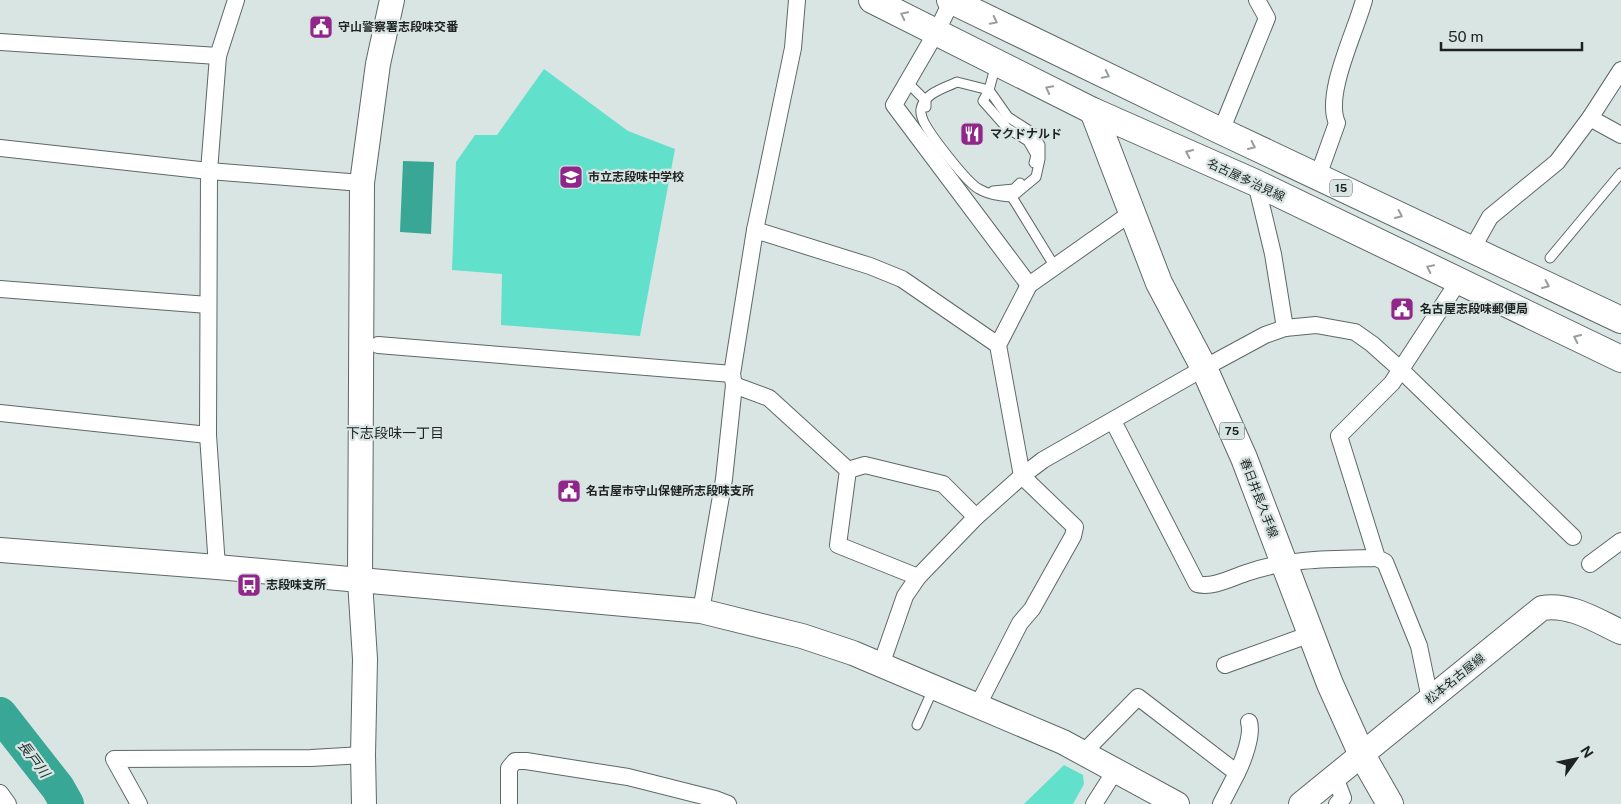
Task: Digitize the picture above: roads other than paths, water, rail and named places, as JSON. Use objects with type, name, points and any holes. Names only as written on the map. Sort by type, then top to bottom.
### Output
[{"type":"main road","name":"名古屋多治見線","points":[[872,0],[1093,111],[1256,183],[1621,359]]},
{"type":"main road","name":"15","points":[[951,0],[1221,131],[1621,320]]},
{"type":"main road","name":"春日井長久手線","points":[[1093,111],[1159,283],[1204,368],[1244,458],[1330,684],[1362,755],[1390,804]]},
{"type":"street","points":[[217,567],[208,435],[209,171],[218,56],[236,0]]},
{"type":"street","points":[[364,804],[365,659],[360,581],[362,183],[378,64],[392,0]]},
{"type":"street","points":[[701,611],[724,479],[733,379],[755,230],[794,48],[797,0]]},
{"type":"street","points":[[951,0],[937,31],[894,106],[1029,285]]},
{"type":"street","points":[[1221,131],[1267,18],[1258,0]]},
{"type":"street","points":[[1318,176],[1337,123],[1334,116],[1336,85],[1364,0]]},
{"type":"street","points":[[0,42],[218,56]]},
{"type":"street","points":[[1472,250],[1490,217],[1557,162],[1590,118],[1621,70]]},
{"type":"street","points":[[1590,118],[1621,135]]},
{"type":"street","points":[[0,148],[209,171],[362,183]]},
{"type":"street","points":[[1256,183],[1273,254],[1285,328]]},
{"type":"street","points":[[977,707],[1020,622],[1032,609],[1074,536],[1075,527],[1022,476],[998,345],[1029,285],[1131,213]]},
{"type":"street","points":[[755,230],[870,266],[902,280],[998,345]]},
{"type":"street","points":[[1377,558],[1339,436],[1392,383],[1458,282]]},
{"type":"street","points":[[0,288],[208,305]]},
{"type":"street","points":[[881,665],[905,596],[918,577],[976,517],[1022,476],[1043,460],[1204,368],[1266,335],[1285,328],[1316,326],[1355,332],[1372,344],[1573,537]]},
{"type":"street","points":[[378,345],[733,379],[769,398],[848,470]]},
{"type":"street","points":[[0,414],[208,435]]},
{"type":"street","points":[[1112,421],[1197,584],[1206,586],[1254,570],[1284,563],[1311,560],[1377,558],[1385,562],[1419,646],[1430,699]]},
{"type":"street","points":[[848,470],[865,465],[943,484],[976,517]]},
{"type":"street","points":[[848,470],[838,545],[918,577]]},
{"type":"street","points":[[1590,564],[1621,541]]},
{"type":"street","points":[[0,550],[217,567],[701,611],[802,636],[853,653],[1063,742],[1177,804]]},
{"type":"street","name":"松本名古屋線","points":[[1302,804],[1542,608],[1562,607],[1578,612],[1621,632]]},
{"type":"street","points":[[1225,665],[1311,634]]},
{"type":"street","points":[[1083,753],[1138,697],[1237,773]]},
{"type":"street","points":[[1221,804],[1242,764],[1251,729],[1249,722]]},
{"type":"street","points":[[139,804],[114,759],[311,758],[363,755]]},
{"type":"street","points":[[509,804],[509,768],[515,761],[526,761],[628,777],[728,804]]},
{"type":"street","points":[[1094,804],[1115,771]]},
{"type":"street","points":[[1336,777],[1343,798],[1337,804]]},
{"type":"street","points":[[0,793],[8,804]]},
{"type":"lane","points":[[907,82],[926,101],[925,119],[972,180],[982,188],[995,191],[1014,189],[1030,175],[1036,155],[1028,140],[1007,128],[983,101],[997,62]]},
{"type":"lane","points":[[957,82],[988,90],[1008,117],[1033,133],[1040,145],[1040,159],[1036,177],[1012,197],[997,196],[978,189],[966,178],[923,122],[921,109],[926,101],[934,92],[957,82]]},
{"type":"lane","points":[[1550,258],[1621,173]]},
{"type":"lane","points":[[1012,197],[1055,267]]},
{"type":"lane","points":[[917,725],[934,687]]},
{"type":"waterway","name":"長戸川","points":[[0,714],[58,788],[67,804]]},
{"type":"place","name":"守山警察署志段味交番","points":[[321,27]]},
{"type":"place","name":"マクドナルド","points":[[972,134]]},
{"type":"place","name":"市立志段味中学校","points":[[571,177]]},
{"type":"place","name":"名古屋志段味郵便局","points":[[1402,309]]},
{"type":"place","name":"名古屋市守山保健所志段味支所","points":[[569,491]]},
{"type":"place","name":"志段味支所","points":[[249,585]]},
{"type":"district","name":"下志段味一丁目","points":[[395,433]]}]
